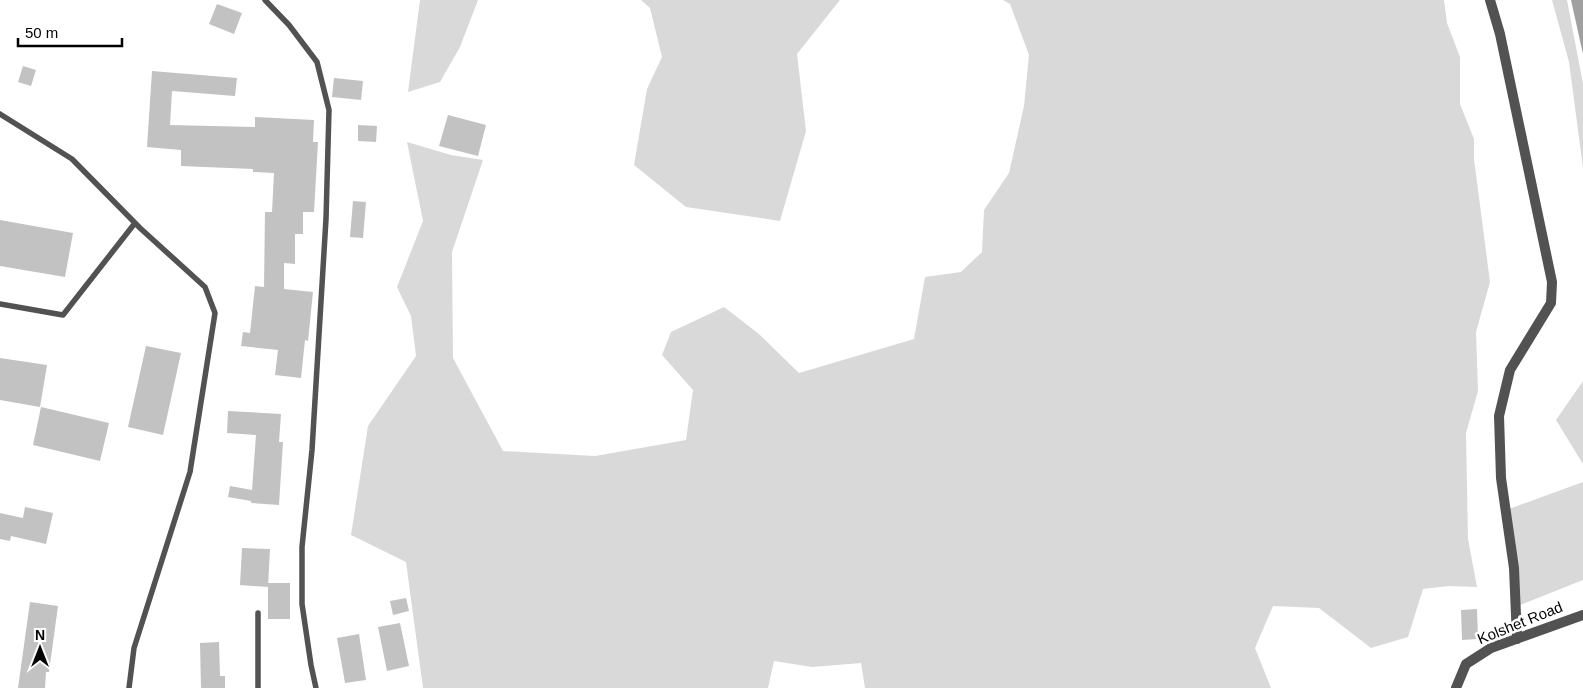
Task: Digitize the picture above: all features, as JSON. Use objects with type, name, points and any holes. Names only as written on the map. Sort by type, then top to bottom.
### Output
[{"type":"street","points":[[1490,0],[1500,34],[1552,282],[1552,303],[1510,370],[1499,416],[1501,478],[1514,568],[1517,639]]},
{"type":"street","name":"Kolshet Road","points":[[1456,688],[1466,664],[1490,648],[1583,615]]},
{"type":"lane","points":[[265,0],[289,25],[317,62],[329,110],[326,219],[312,450],[302,547],[302,604],[316,688]]},
{"type":"lane","points":[[0,114],[72,159],[135,223],[205,288],[214,313],[190,472],[134,648],[129,688]]},
{"type":"lane","points":[[0,304],[63,315],[135,223]]},
{"type":"lane","points":[[258,613],[258,688]]},
{"type":"shaded area","points":[[420,0],[478,0],[460,47],[440,82],[408,92]]},
{"type":"shaded area","points":[[641,0],[840,0],[797,54],[806,131],[780,221],[686,207],[634,165],[647,89],[662,57],[650,8]]},
{"type":"shaded area","points":[[1003,0],[1444,0],[1447,23],[1460,57],[1460,104],[1474,139],[1474,159],[1490,282],[1476,332],[1478,391],[1466,433],[1468,539],[1477,587],[1449,586],[1423,589],[1408,637],[1371,648],[1319,608],[1273,606],[1255,648],[1271,688],[865,688],[861,663],[812,667],[774,661],[768,688],[423,688],[406,562],[351,535],[368,426],[416,356],[411,316],[397,287],[423,221],[407,142],[451,155],[483,160],[452,252],[453,358],[503,451],[595,456],[686,440],[693,390],[662,355],[671,332],[724,307],[759,334],[799,373],[914,339],[925,277],[961,272],[982,252],[984,210],[1009,173],[1024,106],[1029,55],[1010,4]]},
{"type":"shaded area","points":[[1552,0],[1567,0],[1583,84],[1583,168],[1569,62]]},
{"type":"shaded area","points":[[1571,0],[1583,0],[1583,54]]},
{"type":"shaded area","points":[[1583,381],[1583,464],[1556,420]]},
{"type":"shaded area","points":[[1583,482],[1583,580],[1518,606],[1506,510]]},
{"type":"building","points":[[217,4],[242,13],[234,34],[209,24]]},
{"type":"building","points":[[23,66],[36,70],[31,86],[18,82]]},
{"type":"building","points":[[152,71],[237,78],[235,96],[172,91],[170,125],[255,127],[255,117],[314,120],[313,142],[318,142],[314,212],[303,212],[303,234],[295,234],[295,264],[284,263],[284,289],[313,292],[308,341],[305,340],[301,378],[275,375],[278,350],[241,346],[243,332],[250,333],[255,286],[264,287],[265,212],[272,212],[274,173],[253,172],[253,169],[181,166],[181,150],[147,147]]},
{"type":"building","points":[[334,78],[363,81],[361,100],[332,97]]},
{"type":"building","points":[[448,115],[486,125],[478,156],[439,146]]},
{"type":"building","points":[[358,125],[377,126],[376,142],[358,141]]},
{"type":"building","points":[[353,201],[366,202],[363,238],[350,237]]},
{"type":"building","points":[[0,220],[73,233],[65,277],[0,266]]},
{"type":"building","points":[[146,346],[181,353],[163,435],[128,427]]},
{"type":"building","points":[[0,358],[47,365],[40,407],[0,400]]},
{"type":"building","points":[[41,407],[109,423],[100,461],[33,445]]},
{"type":"building","points":[[228,411],[281,414],[279,442],[283,442],[279,505],[251,503],[251,501],[228,497],[230,486],[252,490],[256,435],[227,433]]},
{"type":"building","points":[[25,507],[53,513],[46,544],[11,536],[10,541],[0,539],[0,513],[23,518]]},
{"type":"building","points":[[242,548],[270,549],[268,587],[240,585]]},
{"type":"building","points":[[268,583],[290,583],[290,619],[268,619]]},
{"type":"building","points":[[406,598],[409,611],[393,615],[390,601]]},
{"type":"building","points":[[30,602],[58,606],[49,672],[46,672],[45,688],[18,688]]},
{"type":"building","points":[[1477,609],[1478,639],[1462,640],[1461,610]]},
{"type":"building","points":[[400,623],[409,666],[387,671],[378,627]]},
{"type":"building","points":[[359,634],[366,680],[345,683],[337,638]]},
{"type":"building","points":[[219,642],[220,676],[225,676],[225,688],[201,688],[200,643]]}]
